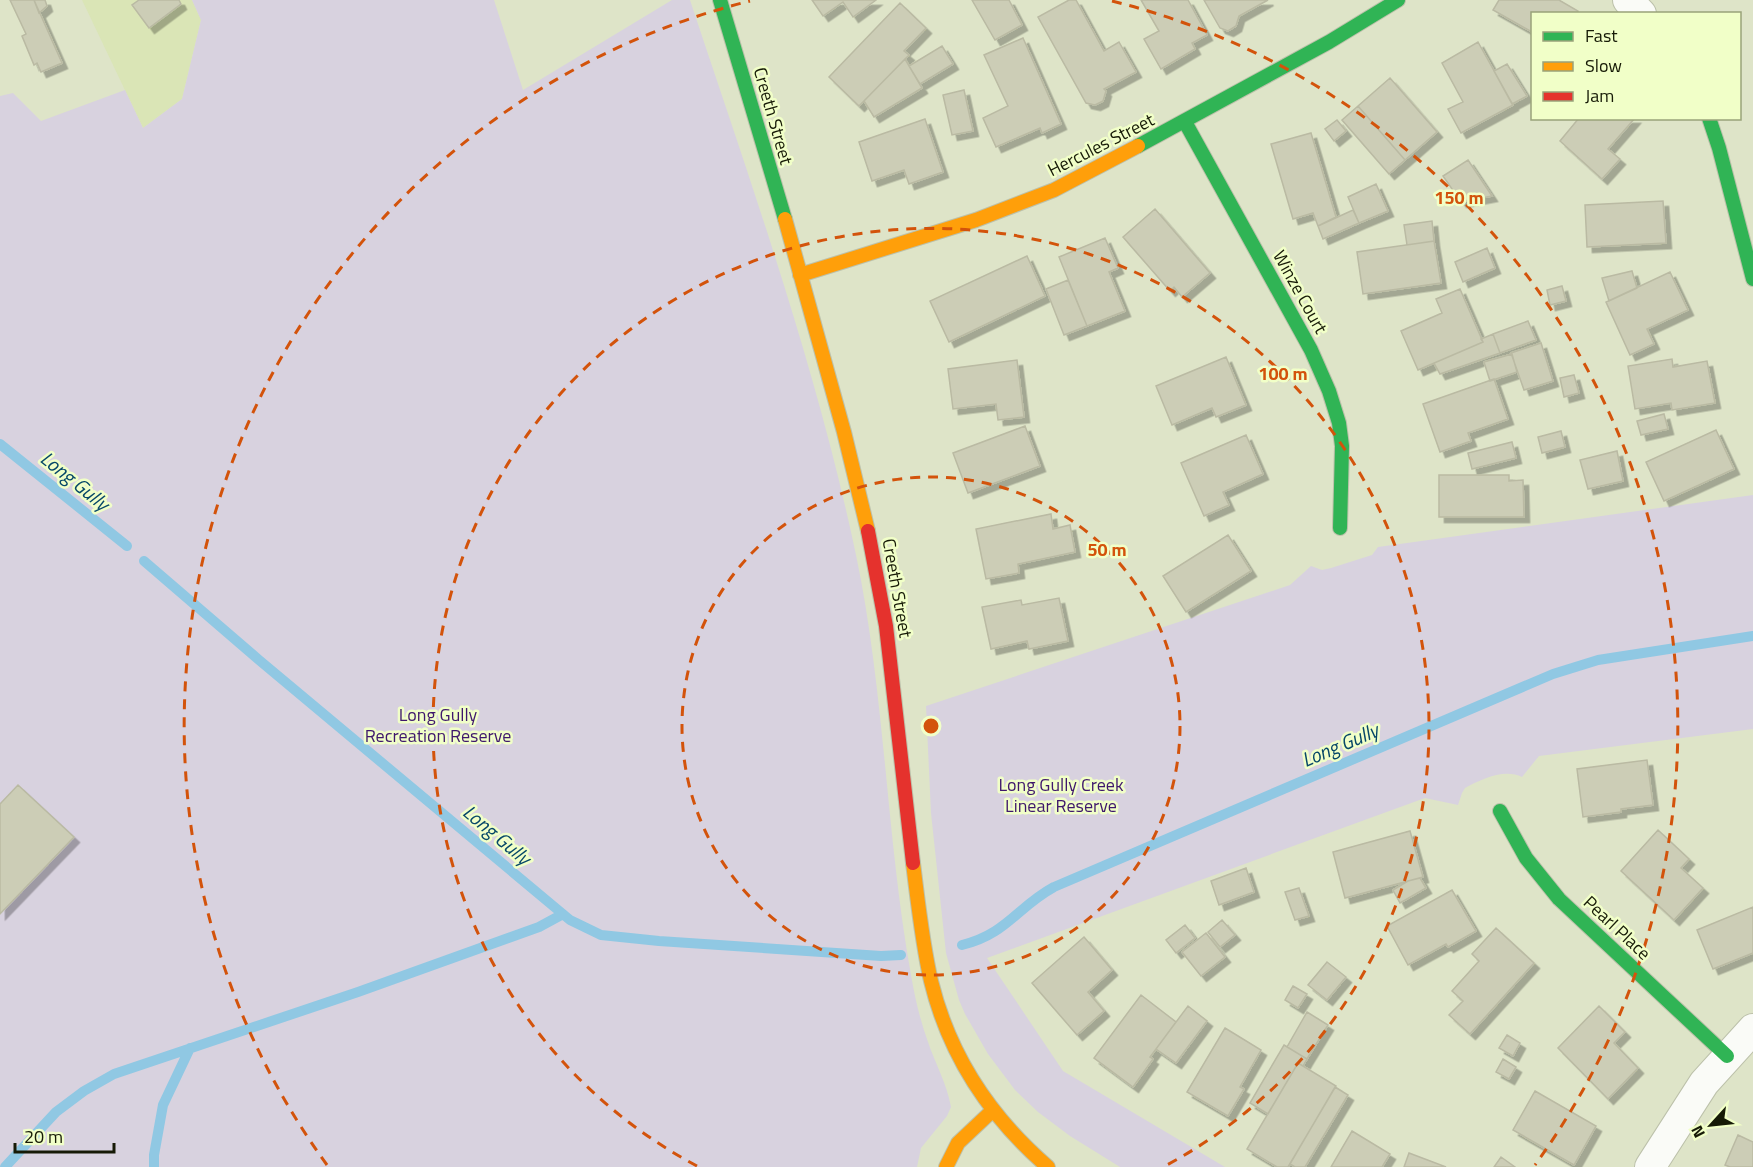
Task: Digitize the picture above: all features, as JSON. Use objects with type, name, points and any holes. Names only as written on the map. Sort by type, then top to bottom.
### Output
[{"type":"street","name":"Creeth Street","points":[[720,0],[800,274],[872,546],[888,638],[914,873],[933,988],[952,1043],[976,1088],[992,1112],[1048,1167]]},
{"type":"street","name":"Hercules Street","points":[[800,274],[976,220],[1073,181],[1329,42],[1398,0]]},
{"type":"street","points":[[1628,0],[1639,12]]},
{"type":"street","points":[[1710,120],[1753,279]]},
{"type":"street","name":"Winze Court","points":[[1185,122],[1311,350],[1328,387],[1341,433],[1343,455],[1340,528]]},
{"type":"street","name":"Pearl Place","points":[[1500,812],[1526,858],[1559,898],[1727,1056]]},
{"type":"street","points":[[1650,1167],[1704,1083],[1753,1029]]},
{"type":"street","points":[[946,1167],[958,1143],[992,1112]]},
{"type":"shaded area","points":[[82,0],[192,0],[201,20],[182,99],[143,128]]},
{"type":"green space","name":"Long Gully Recreation Reserve","points":[[192,0],[494,0],[523,90],[672,0],[690,0],[759,206],[802,344],[840,484],[856,555],[866,607],[880,712],[896,870],[911,975],[923,1025],[951,1107],[947,1116],[921,1148],[917,1167],[0,1167],[0,96],[13,93],[41,121],[125,90],[143,128],[182,99],[201,20]]},
{"type":"green space","name":"Long Gully Creek Linear Reserve","points":[[1753,495],[1753,729],[1539,756],[1522,777],[1501,774],[1465,788],[1458,805],[1425,798],[987,958],[1063,1071],[1225,1167],[1120,1167],[1070,1136],[1038,1112],[1015,1090],[988,1054],[965,1014],[946,953],[931,813],[926,706],[1290,585],[1311,566],[1322,570],[1331,568],[1372,555],[1378,547]]},
{"type":"building","points":[[10,0],[34,0],[62,63],[41,72],[37,63],[34,65],[22,36],[26,34]]},
{"type":"building","points":[[34,0],[45,0],[47,6],[39,13]]},
{"type":"building","points":[[139,0],[179,0],[181,4],[149,28],[132,5]]},
{"type":"building","points":[[812,0],[876,0],[853,17],[843,2],[823,16]]},
{"type":"building","points":[[972,0],[1009,0],[1022,25],[995,40]]},
{"type":"building","points":[[1069,0],[1076,0],[1104,51],[1119,42],[1136,72],[1104,89],[1106,91],[1103,101],[1095,105],[1086,103],[1038,17]]},
{"type":"building","points":[[1141,0],[1188,0],[1207,35],[1192,43],[1195,49],[1161,69],[1144,39],[1159,31]]},
{"type":"building","points":[[1204,0],[1268,0],[1239,16],[1236,26],[1228,31],[1220,28]]},
{"type":"building","points":[[1499,0],[1559,0],[1578,11],[1531,12],[1531,31],[1493,10]]},
{"type":"building","points":[[900,3],[926,28],[904,51],[909,55],[859,106],[829,77]]},
{"type":"building","points":[[1023,38],[1061,124],[1042,133],[1040,128],[996,147],[983,118],[1008,106],[984,55]]},
{"type":"building","points":[[1478,42],[1513,105],[1461,133],[1448,109],[1463,102],[1442,63]]},
{"type":"building","points":[[942,46],[953,64],[920,84],[909,66]]},
{"type":"building","points":[[905,59],[922,88],[874,117],[864,101]]},
{"type":"building","points":[[1507,64],[1527,96],[1512,104],[1494,71]]},
{"type":"building","points":[[1390,78],[1437,132],[1405,160],[1358,106]]},
{"type":"building","points":[[964,90],[973,131],[952,135],[943,95]]},
{"type":"building","points":[[1358,106],[1405,160],[1389,174],[1342,120]]},
{"type":"building","points":[[925,119],[943,172],[909,184],[904,170],[872,181],[859,142]]},
{"type":"building","points":[[1337,120],[1346,131],[1334,141],[1325,129]]},
{"type":"building","points":[[1577,120],[1633,120],[1608,149],[1620,159],[1602,179],[1560,141]]},
{"type":"building","points":[[1311,133],[1336,217],[1318,226],[1313,213],[1293,219],[1271,144]]},
{"type":"building","points":[[1468,160],[1492,196],[1461,202],[1443,176]]},
{"type":"building","points":[[1376,184],[1388,211],[1359,223],[1348,197]]},
{"type":"building","points":[[1663,201],[1666,243],[1587,247],[1585,205]]},
{"type":"building","points":[[1155,209],[1210,273],[1182,297],[1174,287],[1170,291],[1123,237]]},
{"type":"building","points":[[1353,210],[1359,223],[1323,239],[1318,226]]},
{"type":"building","points":[[1432,221],[1434,241],[1407,245],[1404,225]]},
{"type":"building","points":[[1105,238],[1118,268],[1109,272],[1125,311],[1087,326],[1059,257]]},
{"type":"building","points":[[1434,241],[1441,283],[1363,294],[1357,252]]},
{"type":"building","points":[[1487,248],[1495,268],[1463,282],[1455,262]]},
{"type":"building","points":[[1027,256],[1045,296],[949,342],[930,301]]},
{"type":"building","points":[[1632,271],[1637,288],[1609,301],[1602,278]]},
{"type":"building","points":[[1670,272],[1688,310],[1647,329],[1654,344],[1630,355],[1606,302]]},
{"type":"building","points":[[1068,280],[1087,326],[1064,335],[1046,289]]},
{"type":"building","points":[[1562,286],[1566,301],[1550,305],[1547,290]]},
{"type":"building","points":[[1460,289],[1483,342],[1418,370],[1401,331],[1442,313],[1436,299]]},
{"type":"building","points":[[1528,321],[1536,340],[1500,353],[1493,334]]},
{"type":"building","points":[[1493,334],[1500,353],[1440,374],[1434,363],[1483,342],[1481,339]]},
{"type":"building","points":[[1541,343],[1553,381],[1524,390],[1511,353]]},
{"type":"building","points":[[1512,354],[1517,372],[1490,381],[1484,362]]},
{"type":"building","points":[[1226,357],[1246,405],[1216,417],[1212,408],[1172,425],[1156,386]]},
{"type":"building","points":[[1672,359],[1673,367],[1707,361],[1715,403],[1672,410],[1671,403],[1635,409],[1628,366]]},
{"type":"building","points":[[1017,360],[1024,417],[998,420],[996,404],[953,409],[948,369]]},
{"type":"building","points":[[1574,375],[1579,393],[1564,397],[1560,378]]},
{"type":"building","points":[[1494,379],[1508,419],[1468,433],[1471,441],[1440,452],[1423,404]]},
{"type":"building","points":[[1664,414],[1668,429],[1641,435],[1637,421]]},
{"type":"building","points":[[1025,426],[1040,466],[968,493],[953,453]]},
{"type":"building","points":[[1716,430],[1734,469],[1664,501],[1646,462]]},
{"type":"building","points":[[1561,431],[1565,447],[1542,453],[1538,437]]},
{"type":"building","points":[[1246,435],[1263,474],[1223,492],[1229,505],[1204,516],[1181,463]]},
{"type":"building","points":[[1512,442],[1516,458],[1472,469],[1468,453]]},
{"type":"building","points":[[1617,451],[1623,481],[1588,489],[1580,460]]},
{"type":"building","points":[[1439,475],[1509,475],[1509,481],[1523,480],[1524,517],[1439,517]]},
{"type":"building","points":[[1051,514],[1053,529],[1070,525],[1075,552],[1018,564],[1019,573],[986,579],[976,529]]},
{"type":"building","points":[[1228,535],[1251,571],[1186,612],[1163,576]]},
{"type":"building","points":[[1059,598],[1068,641],[1029,649],[1027,641],[991,649],[982,607],[1021,600],[1022,605]]},
{"type":"building","points":[[1647,760],[1653,805],[1583,817],[1577,769]]},
{"type":"building","points":[[18,785],[74,837],[0,914],[0,804]]},
{"type":"building","points":[[1658,830],[1689,859],[1681,868],[1703,888],[1674,920],[1621,871]]},
{"type":"building","points":[[1410,831],[1423,877],[1345,898],[1333,852]]},
{"type":"building","points":[[1246,868],[1254,892],[1219,905],[1211,881]]},
{"type":"building","points":[[1420,878],[1426,888],[1400,903],[1393,890],[1408,881]]},
{"type":"building","points":[[1299,888],[1309,916],[1295,920],[1285,892]]},
{"type":"building","points":[[1452,890],[1476,931],[1408,965],[1387,926]]},
{"type":"building","points":[[1753,907],[1753,953],[1713,969],[1697,930]]},
{"type":"building","points":[[1222,920],[1235,935],[1220,947],[1208,932]]},
{"type":"building","points":[[1185,925],[1195,938],[1176,953],[1166,940]]},
{"type":"building","points":[[1496,928],[1534,963],[1470,1034],[1449,1015],[1463,1001],[1452,991],[1479,961],[1472,954]]},
{"type":"building","points":[[1206,933],[1225,957],[1201,976],[1182,952]]},
{"type":"building","points":[[1084,937],[1112,970],[1088,992],[1104,1011],[1077,1035],[1032,983]]},
{"type":"building","points":[[1327,962],[1346,977],[1327,1000],[1308,985]]},
{"type":"building","points":[[1293,986],[1307,994],[1298,1008],[1285,1000]]},
{"type":"building","points":[[1141,995],[1176,1022],[1150,1057],[1153,1059],[1133,1087],[1094,1058]]},
{"type":"building","points":[[1188,1006],[1207,1021],[1176,1063],[1156,1049]]},
{"type":"building","points":[[1599,1006],[1625,1032],[1614,1043],[1638,1068],[1608,1099],[1558,1048]]},
{"type":"building","points":[[1307,1012],[1328,1025],[1307,1059],[1287,1047]]},
{"type":"building","points":[[1225,1028],[1261,1050],[1240,1087],[1244,1089],[1228,1116],[1187,1092]]},
{"type":"building","points":[[1507,1035],[1520,1043],[1513,1056],[1499,1048]]},
{"type":"building","points":[[1284,1045],[1307,1059],[1303,1066],[1298,1063],[1268,1114],[1250,1103]]},
{"type":"building","points":[[1503,1059],[1516,1067],[1509,1079],[1496,1072]]},
{"type":"building","points":[[1298,1063],[1336,1086],[1288,1167],[1277,1167],[1247,1149]]},
{"type":"building","points":[[1335,1087],[1348,1095],[1305,1167],[1295,1167],[1290,1164]]},
{"type":"building","points":[[1535,1091],[1596,1126],[1574,1165],[1513,1130]]},
{"type":"building","points":[[1352,1131],[1390,1154],[1382,1167],[1331,1167]]},
{"type":"building","points":[[1738,1135],[1753,1142],[1753,1167],[1725,1165]]},
{"type":"building","points":[[1409,1153],[1446,1167],[1404,1167]]},
{"type":"building","points":[[1501,1157],[1515,1167],[1494,1167]]},
{"type":"waterway","name":"Long Gully","points":[[0,444],[127,546]]},
{"type":"waterway","name":"Long Gully","points":[[144,561],[570,920],[601,935],[881,956],[901,955]]},
{"type":"waterway","name":"Long Gully","points":[[962,945],[990,934],[1054,887],[1553,674],[1598,660],[1753,636]]},
{"type":"waterway","points":[[5,1167],[56,1112],[84,1091],[114,1074],[358,992],[539,927],[563,914]]},
{"type":"waterway","points":[[154,1167],[163,1105],[190,1048]]},
{"type":"traffic: fast","points":[[720,0],[785,219]]},
{"type":"traffic: fast","points":[[1138,146],[1329,42],[1398,0]]},
{"type":"traffic: fast","points":[[1710,120],[1753,279]]},
{"type":"traffic: fast","points":[[1185,122],[1311,350],[1329,391],[1339,423],[1342,446],[1340,528]]},
{"type":"traffic: fast","points":[[1500,811],[1526,858],[1559,899],[1727,1056]]},
{"type":"traffic: slow","points":[[800,275],[976,220],[1054,190],[1138,146]]},
{"type":"traffic: slow","points":[[785,219],[844,432],[868,531]]},
{"type":"traffic: slow","points":[[913,863],[920,922],[931,981],[949,1034],[974,1083],[990,1106],[1027,1148],[1048,1167]]},
{"type":"traffic: slow","points":[[946,1167],[958,1143],[992,1111]]},
{"type":"traffic: jam","points":[[868,531],[886,626],[913,863]]}]
